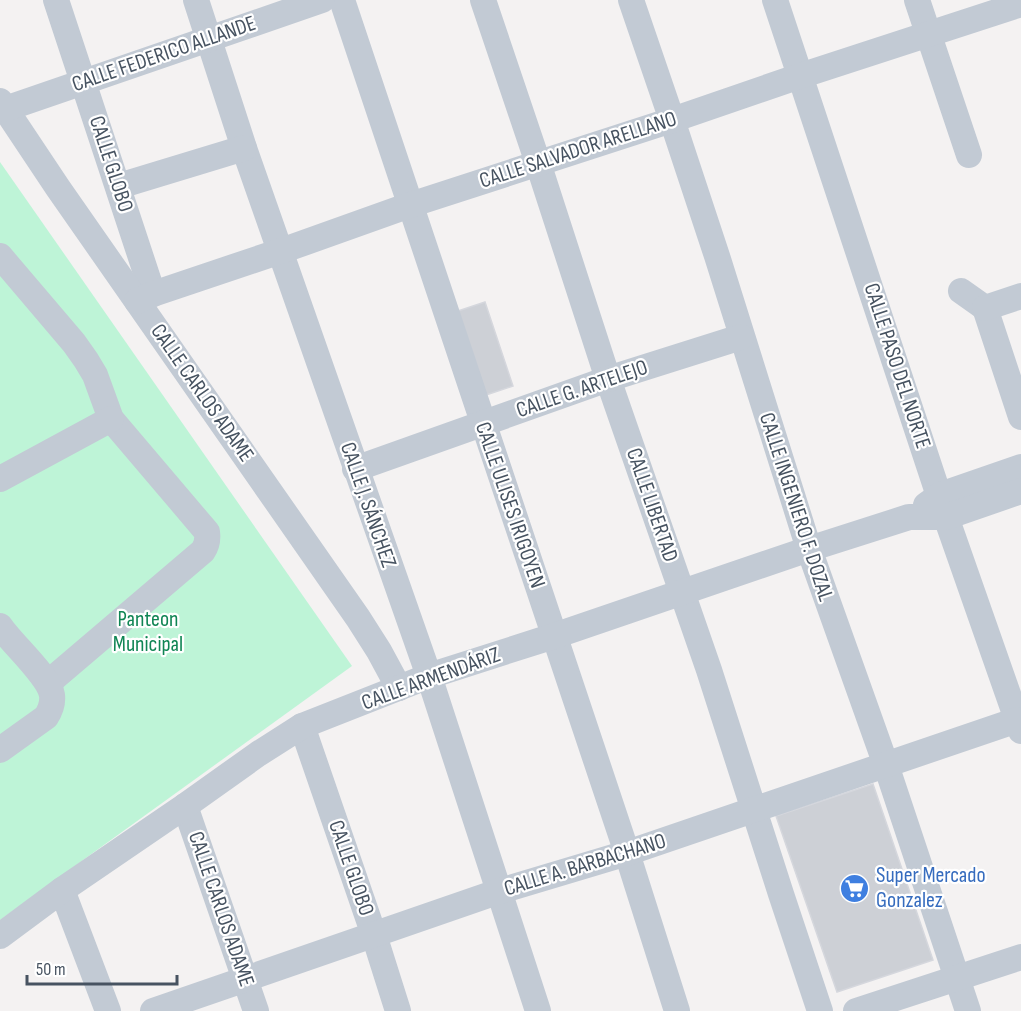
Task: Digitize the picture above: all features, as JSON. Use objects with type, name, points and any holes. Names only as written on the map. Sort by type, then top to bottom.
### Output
[{"type":"street","name":"CALLE GLOBO","points":[[56,0],[118,186],[145,297]]},
{"type":"street","name":"CALLE J. SÁNCHEZ","points":[[196,0],[244,148],[429,676],[538,1011]]},
{"type":"street","name":"CALLE FEDERICO ALLANDE","points":[[3,105],[83,82],[322,0]]},
{"type":"street","name":"CALLE ULISES IRIGOYEN","points":[[342,0],[627,853],[677,1011]]},
{"type":"street","name":"CALLE LIBERTAD","points":[[483,0],[608,378],[709,670],[820,1011]]},
{"type":"street","name":"CALLE INGENIERO F. DOZAL","points":[[631,0],[713,244],[809,549],[968,1011]]},
{"type":"street","name":"CALLE PASO DEL NORTE","points":[[775,0],[943,506],[1019,726]]},
{"type":"street","points":[[917,0],[969,155]]},
{"type":"street","name":"CALLE SALVADOR ARELLANO","points":[[145,297],[410,205],[1021,4]]},
{"type":"street","name":"CALLE CARLOS ADAME","points":[[3,105],[58,188],[145,297],[358,618],[399,688]]},
{"type":"street","points":[[118,186],[244,148]]},
{"type":"street","points":[[0,256],[86,360],[95,375],[111,419],[207,532],[207,544],[203,551],[48,683]]},
{"type":"street","points":[[961,291],[985,308],[1021,417]]},
{"type":"street","points":[[985,308],[1021,296]]},
{"type":"street","name":"CALLE G. ARTELEJO","points":[[356,469],[608,378],[741,337]]},
{"type":"street","points":[[0,479],[111,419]]},
{"type":"street","name":"CALLE ARMENDÁRIZ","points":[[943,506],[1021,467]]},
{"type":"street","name":"CALLE ARMENDÁRIZ","points":[[0,936],[62,890],[302,726],[429,676],[809,549],[943,506],[1021,491]]},
{"type":"street","points":[[0,626],[48,683],[53,697],[46,717],[0,750]]},
{"type":"street","name":"CALLE GLOBO","points":[[302,726],[398,1011]]},
{"type":"street","name":"CALLE A. BARBACHANO","points":[[153,1011],[500,891],[627,853],[885,765],[1019,726]]},
{"type":"street","name":"CALLE CARLOS ADAME","points":[[185,806],[256,1011]]},
{"type":"street","points":[[62,890],[108,1011]]},
{"type":"street","points":[[856,1011],[1021,957]]},
{"type":"green space","name":"Panteon Municipal","points":[[0,162],[352,666],[0,920]]},
{"type":"building","points":[[485,302],[513,386],[483,396],[455,312]]},
{"type":"building","name":"Super Mercado Gonzalez","points":[[873,784],[933,960],[837,992],[776,816]]},
{"type":"place","name":"Super Mercado Gonzalez","points":[[855,888]]}]
